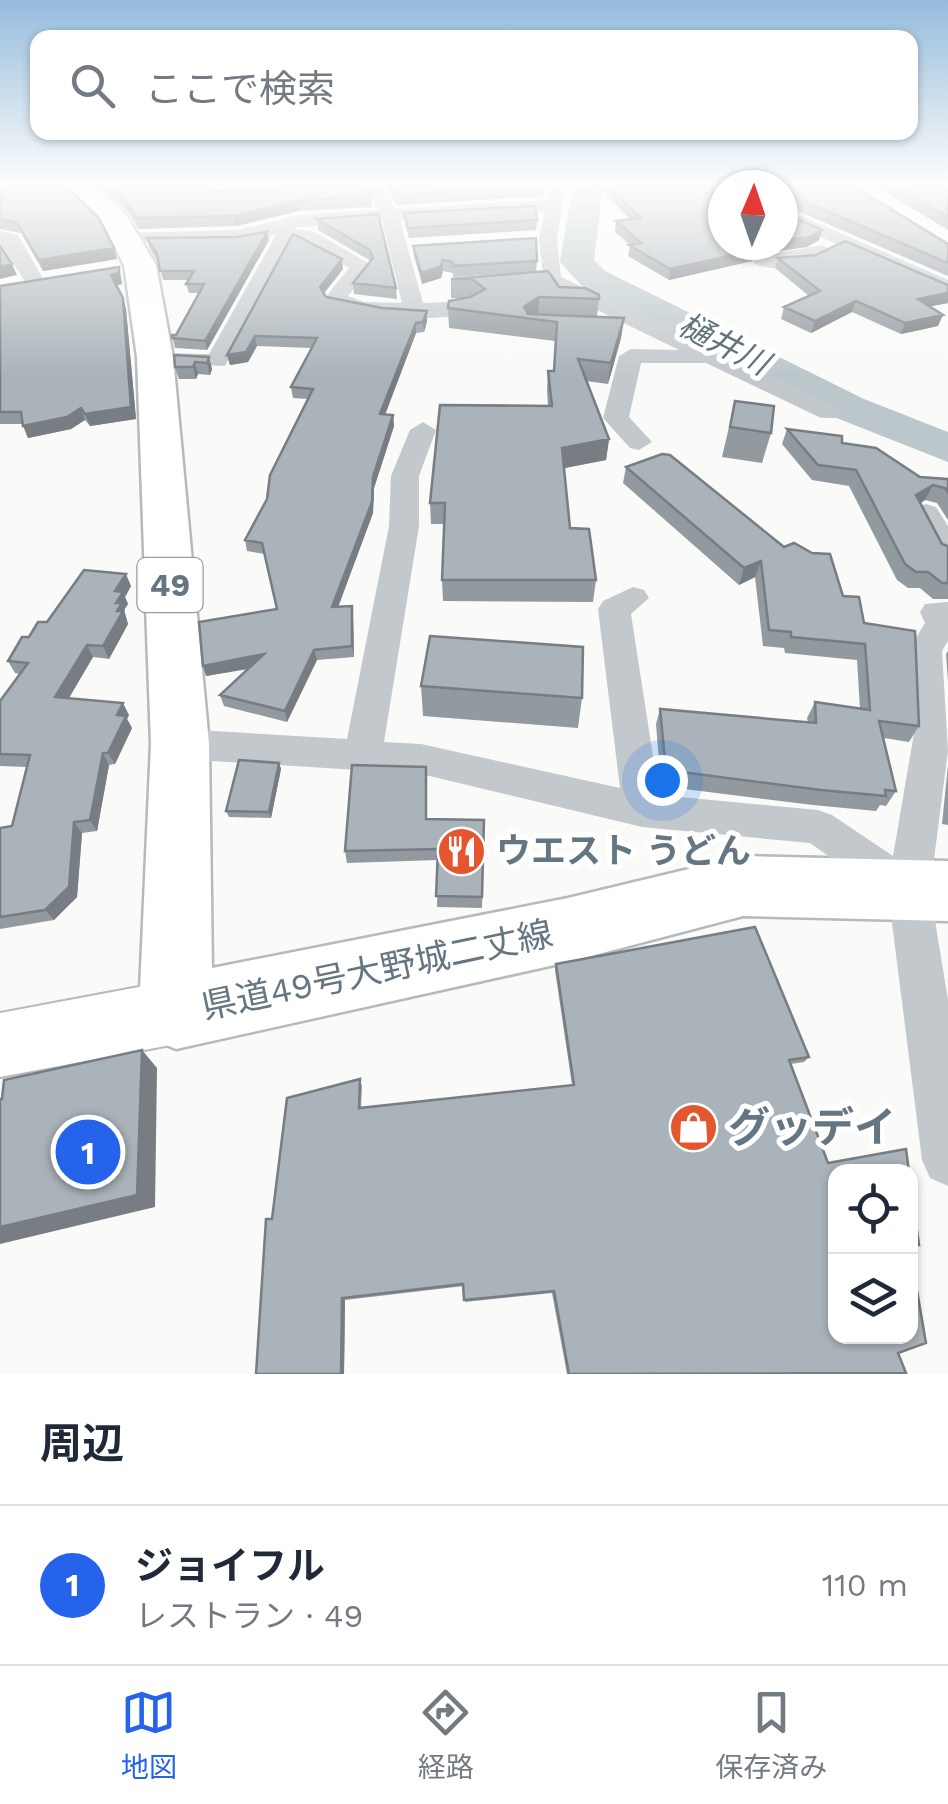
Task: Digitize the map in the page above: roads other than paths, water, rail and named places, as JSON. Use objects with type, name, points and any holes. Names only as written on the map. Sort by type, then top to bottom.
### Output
[{"type":"main road","points":[[126,248],[129,257]]},
{"type":"main road","name":"県道49号大野城二丈線","points":[[129,257],[155,357],[180,744],[176,1012],[568,930],[742,886],[928,890]]},
{"type":"street","points":[[16,248],[35,282]]},
{"type":"street","points":[[129,257],[173,248]]},
{"type":"street","points":[[155,357],[217,361],[271,248]]},
{"type":"street","points":[[329,248],[361,267],[335,300],[362,308],[462,286]]},
{"type":"street","points":[[407,248],[411,299]]},
{"type":"street","points":[[539,248],[542,280],[830,414]]},
{"type":"street","points":[[762,262],[813,256],[826,248]]},
{"type":"street","points":[[858,248],[948,288]]},
{"type":"street","points":[[788,281],[821,275],[829,267],[813,256]]},
{"type":"street","points":[[411,299],[470,308]]},
{"type":"street","points":[[597,328],[656,330]]},
{"type":"street","points":[[639,442],[616,418],[631,356],[713,358]]},
{"type":"street","points":[[363,755],[404,526],[405,476],[423,430]]},
{"type":"street","points":[[926,514],[948,551]]},
{"type":"street","points":[[633,598],[614,609],[642,810]]},
{"type":"street","points":[[948,613],[936,612],[942,623],[925,651],[932,733],[928,890],[948,1160]]},
{"type":"street","points":[[180,744],[421,759],[642,810],[818,827],[928,890]]},
{"type":"street","points":[[0,1045],[176,1012]]},
{"type":"waterway","name":"樋井川","points":[[579,248],[577,262],[593,278],[849,408],[948,448]]},
{"type":"place","name":"ウエスト うどん","points":[[461,851]]},
{"type":"place","name":"グッデイ","points":[[693,1127]]},
{"type":"place","name":"ジョイフル","points":[[88,1152]]}]
